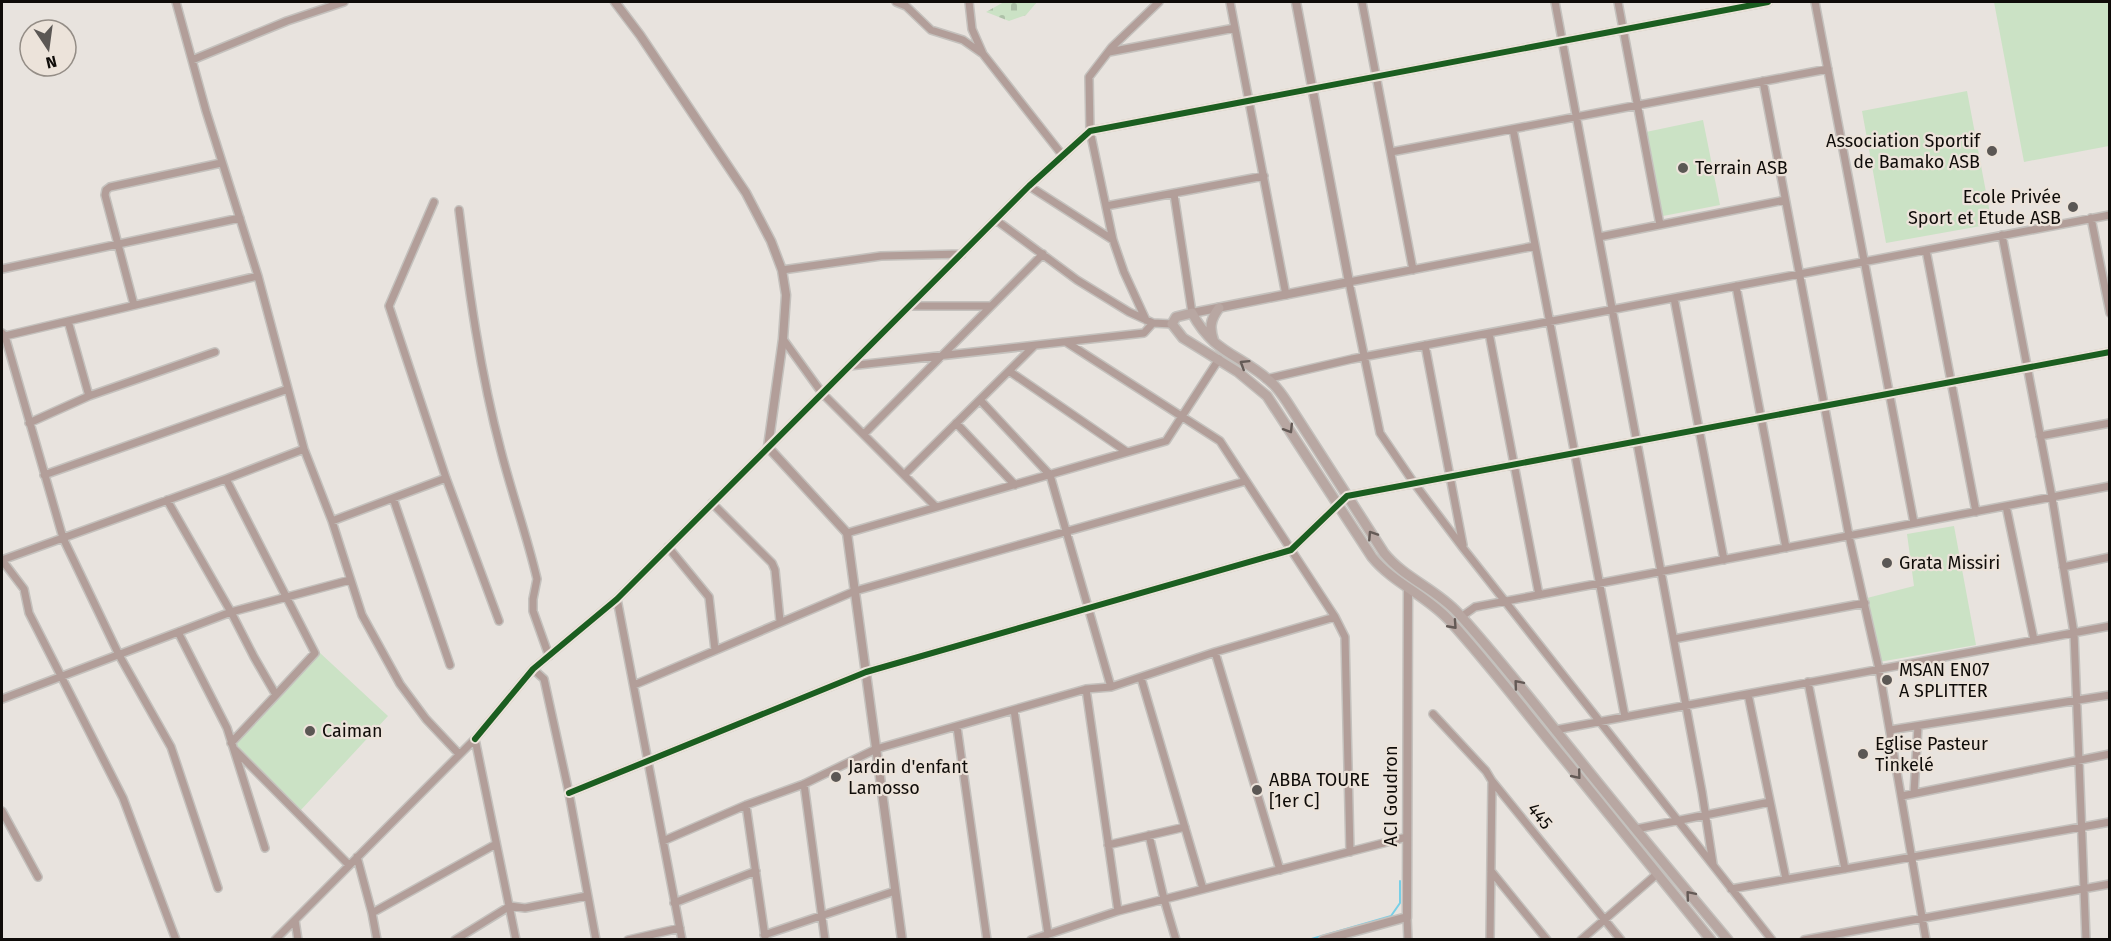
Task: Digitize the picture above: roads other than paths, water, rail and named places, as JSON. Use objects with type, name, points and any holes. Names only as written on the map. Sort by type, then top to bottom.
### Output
[{"type":"main road","points":[[1215,344],[1210,323],[1219,308]]},
{"type":"main road","points":[[1711,939],[1448,619],[1430,602],[1408,589],[1379,566],[1267,396],[1252,382],[1219,359],[1183,338],[1172,324],[1176,317],[1192,313],[1202,331],[1215,344],[1272,383],[1287,402],[1390,561],[1438,593],[1461,617],[1728,939]]},
{"type":"street","points":[[177,2],[221,163],[258,276],[304,449],[332,520],[362,615],[400,684],[426,719],[459,754]]},
{"type":"street","points":[[192,60],[287,21],[329,5],[344,2]]},
{"type":"street","points":[[615,2],[746,193],[771,241],[782,270],[786,295],[783,339],[768,447]]},
{"type":"street","points":[[897,2],[906,6],[932,30],[963,40],[982,54],[1063,156]]},
{"type":"street","points":[[969,2],[972,29],[982,54]]},
{"type":"street","points":[[1150,321],[1124,272],[1113,240],[1090,131],[1089,77],[1144,14],[1159,2]]},
{"type":"street","points":[[1230,2],[1286,295]]},
{"type":"street","points":[[1296,2],[1363,357],[1380,433],[1463,548],[1772,939]]},
{"type":"street","points":[[1362,2],[1413,270]]},
{"type":"street","points":[[1555,2],[1674,639],[1714,867]]},
{"type":"street","points":[[1618,2],[1660,225]]},
{"type":"street","points":[[275,939],[476,739],[533,669],[617,599],[1029,186],[1090,131],[1768,2]]},
{"type":"street","points":[[1815,2],[1914,523]]},
{"type":"street","points":[[1109,52],[1235,28]]},
{"type":"street","points":[[1391,152],[1828,69]]},
{"type":"street","points":[[1763,81],[1849,536],[1879,669],[1926,939]]},
{"type":"street","points":[[1513,129],[1625,717]]},
{"type":"street","points":[[134,305],[117,245],[105,195],[106,190],[110,187],[221,163]]},
{"type":"street","points":[[1106,206],[1264,177]]},
{"type":"street","points":[[1029,186],[1113,240]]},
{"type":"street","points":[[1174,194],[1192,313],[1535,246]]},
{"type":"street","points":[[1599,237],[1785,200]]},
{"type":"street","points":[[434,202],[389,306],[446,478],[499,621]]},
{"type":"street","points":[[459,210],[470,296],[486,380],[501,449],[537,579],[533,599],[534,611],[549,656]]},
{"type":"street","points":[[1266,379],[1363,357],[2109,215]]},
{"type":"street","points":[[2,269],[240,218]]},
{"type":"street","points":[[2091,218],[2109,313]]},
{"type":"street","points":[[996,220],[1077,280],[1129,312],[1150,321],[1172,324]]},
{"type":"street","points":[[2002,235],[2052,497],[2074,633],[2086,939]]},
{"type":"street","points":[[1926,250],[1976,512]]},
{"type":"street","points":[[782,270],[881,256],[962,254]]},
{"type":"street","points":[[864,434],[939,356],[1043,254]]},
{"type":"street","points":[[218,888],[171,747],[119,655],[63,538],[3,335],[258,276]]},
{"type":"street","points":[[1736,286],[1786,548]]},
{"type":"street","points":[[1674,298],[1724,560]]},
{"type":"street","points":[[909,306],[991,306]]},
{"type":"street","points":[[68,321],[89,396]]},
{"type":"street","points":[[849,366],[1144,333],[1150,321]]},
{"type":"street","points":[[1489,333],[1539,595]]},
{"type":"street","points":[[783,339],[822,393],[936,507]]},
{"type":"street","points":[[1066,342],[1220,441],[1335,617],[1345,637],[1350,852]]},
{"type":"street","points":[[904,475],[1035,345]]},
{"type":"street","points":[[1425,345],[1463,548]]},
{"type":"street","points":[[29,423],[89,396],[215,352]]},
{"type":"street","points":[[569,793],[866,672],[1291,550],[1347,496],[2109,352]]},
{"type":"street","points":[[847,533],[1166,441],[1219,359]]},
{"type":"street","points":[[1009,371],[1127,452]]},
{"type":"street","points":[[44,475],[288,389]]},
{"type":"street","points":[[980,400],[1050,475],[1111,687]]},
{"type":"street","points":[[956,423],[1015,485]]},
{"type":"street","points":[[2040,436],[2109,423]]},
{"type":"street","points":[[768,447],[847,533],[902,939]]},
{"type":"street","points":[[176,939],[123,798],[30,613],[24,589],[2,560],[304,449]]},
{"type":"street","points":[[332,520],[446,478]]},
{"type":"street","points":[[226,479],[315,653],[232,745]]},
{"type":"street","points":[[634,685],[855,591],[1246,481]]},
{"type":"street","points":[[1461,617],[1475,607],[2109,486]]},
{"type":"street","points":[[393,498],[450,665]]},
{"type":"street","points":[[167,500],[276,694]]},
{"type":"street","points":[[712,503],[772,563],[775,570],[780,621]]},
{"type":"street","points":[[2006,506],[2034,640]]},
{"type":"street","points":[[668,548],[709,597],[715,650]]},
{"type":"street","points":[[2063,567],[2109,557]]},
{"type":"street","points":[[1408,589],[1411,577]]},
{"type":"street","points":[[2,699],[231,612],[350,580]]},
{"type":"street","name":"ACI Goudron","points":[[1407,917],[1408,589]]},
{"type":"street","points":[[617,599],[682,939]]},
{"type":"street","points":[[1674,639],[1865,603]]},
{"type":"street","points":[[663,841],[746,805],[804,784],[876,750],[1086,689],[1111,687],[1215,652],[1335,617]]},
{"type":"street","points":[[1555,730],[2109,626]]},
{"type":"street","points":[[178,632],[227,728],[265,848]]},
{"type":"street","points":[[1215,652],[1280,870]]},
{"type":"street","points":[[533,669],[544,679],[569,793],[596,939]]},
{"type":"street","points":[[1141,678],[1203,889]]},
{"type":"street","points":[[1808,682],[1845,869]]},
{"type":"street","points":[[1086,689],[1118,911]]},
{"type":"street","points":[[1748,694],[1786,879]]},
{"type":"street","points":[[1890,730],[2109,695]]},
{"type":"street","points":[[1014,710],[1048,934]]},
{"type":"street","name":"445","points":[[1433,714],[1486,771],[1621,939]]},
{"type":"street","points":[[1914,793],[1918,726]]},
{"type":"street","points":[[957,727],[987,939]]},
{"type":"street","points":[[476,739],[516,939]]},
{"type":"street","points":[[232,745],[349,865]]},
{"type":"street","points":[[1902,796],[2109,754]]},
{"type":"street","points":[[1490,939],[1492,781]]},
{"type":"street","points":[[804,784],[825,939]]},
{"type":"street","points":[[1636,829],[1770,802]]},
{"type":"street","points":[[746,805],[765,937],[895,891]]},
{"type":"street","points":[[2,811],[38,877]]},
{"type":"street","points":[[1731,889],[2109,822]]},
{"type":"street","points":[[1108,845],[1185,827]]},
{"type":"street","points":[[1149,835],[1176,939]]},
{"type":"street","points":[[1031,939],[1118,911],[1407,837]]},
{"type":"street","points":[[372,914],[496,844]]},
{"type":"street","points":[[357,857],[377,939]]},
{"type":"street","points":[[674,903],[756,871]]},
{"type":"street","points":[[1491,871],[1547,939]]},
{"type":"street","points":[[1581,939],[1657,874]]},
{"type":"street","points":[[1804,939],[2109,884]]},
{"type":"street","points":[[454,939],[510,906],[525,908],[587,896]]},
{"type":"street","points":[[1323,939],[1407,917],[1408,939]]},
{"type":"street","points":[[295,920],[298,939]]},
{"type":"street","points":[[628,939],[680,928]]},
{"type":"street","points":[[1857,930],[1859,939]]},
{"type":"waterway","points":[[1308,940],[1391,916],[1400,903],[1400,881]]},
{"type":"place","name":"Association Sportif de Bamako ASB","points":[[1992,151]]},
{"type":"place","name":"Terrain ASB","points":[[1683,168]]},
{"type":"place","name":"Ecole Privée Sport et Etude ASB","points":[[2073,207]]},
{"type":"place","name":"Grata Missiri","points":[[1887,563]]},
{"type":"place","name":"MSAN EN07 A SPLITTER","points":[[1887,680]]},
{"type":"place","name":"Caiman","points":[[310,731]]},
{"type":"place","name":"Eglise Pasteur Tinkelé","points":[[1863,754]]},
{"type":"place","name":"Jardin d'enfant Lamosso","points":[[836,777]]},
{"type":"place","name":"ABBA TOURE [1er C]","points":[[1257,790]]}]
